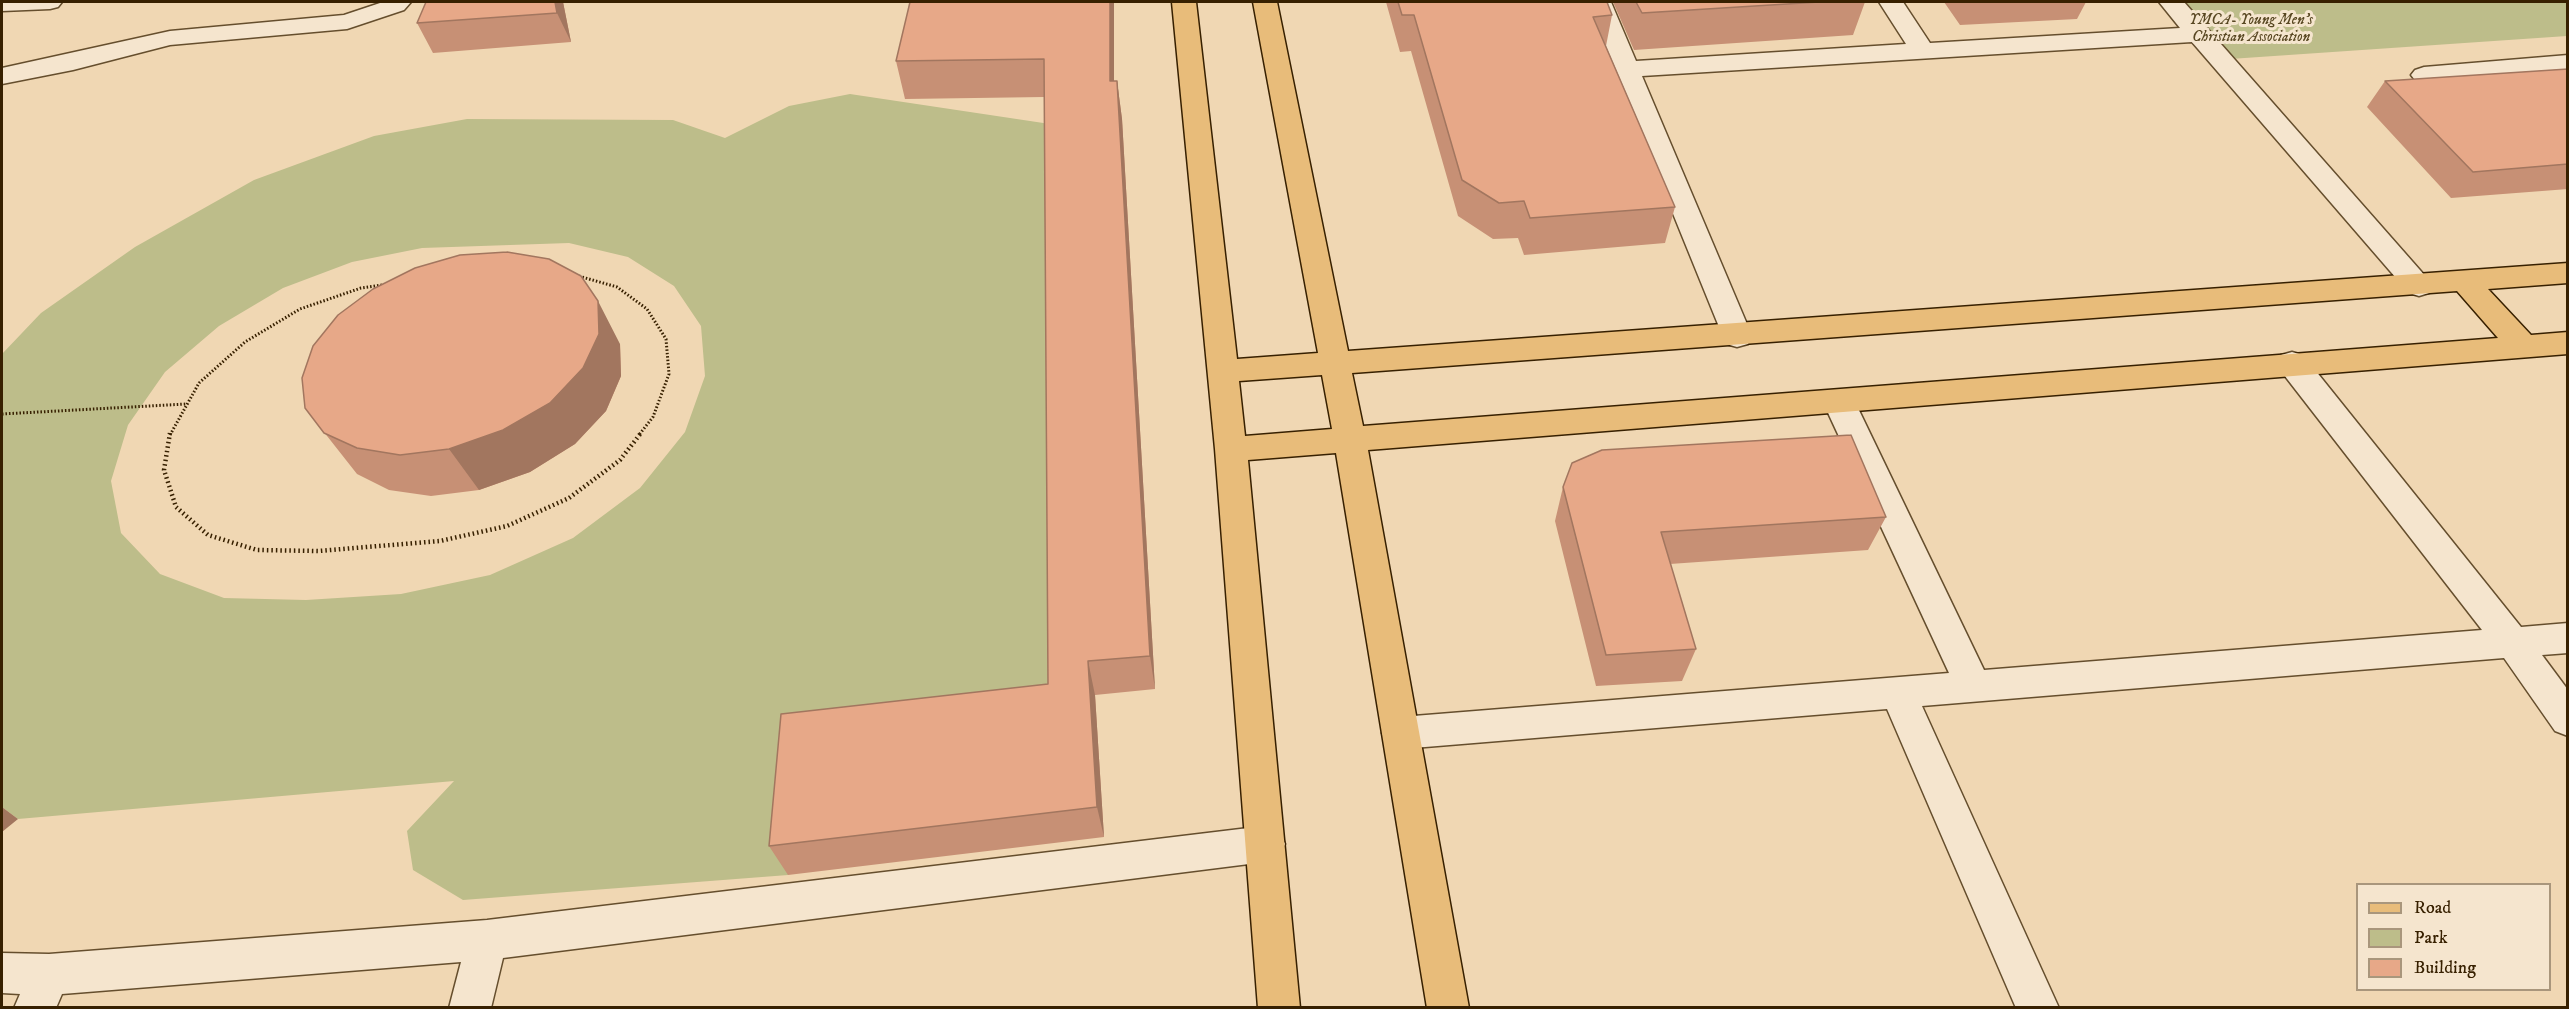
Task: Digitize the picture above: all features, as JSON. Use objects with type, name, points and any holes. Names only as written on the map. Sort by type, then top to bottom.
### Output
[{"type":"main road","points":[[1184,2],[1231,449],[1279,1008]]},
{"type":"main road","points":[[1265,2],[1350,440],[1448,1008]]},
{"type":"main road","points":[[1223,371],[1737,336],[2568,273]]},
{"type":"main road","points":[[2465,282],[2522,345]]},
{"type":"main road","points":[[1231,449],[1839,402],[2522,345],[2566,345]]},
{"type":"street","points":[[2,4],[50,2]]},
{"type":"street","points":[[2,76],[73,62],[170,38],[347,22],[399,2]]},
{"type":"street","points":[[1599,2],[1737,336]]},
{"type":"street","points":[[1891,2],[1923,51]]},
{"type":"street","points":[[2172,2],[2419,285]]},
{"type":"street","points":[[1627,69],[2200,34]]},
{"type":"street","points":[[2424,75],[2568,62]]},
{"type":"street","points":[[2292,363],[2513,643],[2568,720]]},
{"type":"street","points":[[1839,402],[1974,687]]},
{"type":"street","points":[[1401,733],[2568,638]]},
{"type":"street","points":[[1898,693],[2038,1008]]},
{"type":"street","points":[[2,973],[42,991],[487,940],[1265,844]]},
{"type":"street","points":[[470,1008],[487,940]]},
{"type":"path","points":[[526,272],[575,275],[617,287],[647,309],[666,339],[669,374],[653,417],[620,460],[569,498],[548,508],[507,526],[440,541],[318,550],[257,550],[208,535],[176,507],[164,470],[171,429],[187,404],[200,383],[245,342],[300,309],[361,288],[422,279],[526,272]]},
{"type":"path","points":[[2,414],[187,404]]},
{"type":"green space","name":"YMCA- Young Men's Christian Association","points":[[2180,2],[2567,2],[2567,36],[2230,59]]},
{"type":"green space","points":[[850,94],[1050,124],[1056,698],[799,746],[788,875],[463,900],[413,870],[407,831],[454,781],[18,819],[2,807],[2,354],[41,313],[135,247],[254,180],[374,136],[467,119],[673,120],[725,138],[789,106]],"holes":[[[569,243],[628,257],[674,286],[701,326],[705,376],[685,432],[640,488],[573,538],[490,575],[401,594],[306,600],[224,598],[160,574],[121,533],[111,481],[128,425],[165,372],[219,326],[283,288],[352,262],[422,248]]]},
{"type":"building","points":[[426,2],[555,2],[557,13],[417,23]]},
{"type":"building","points":[[910,2],[1110,2],[1110,81],[1117,81],[1150,656],[1088,661],[1097,807],[769,846],[781,714],[1048,684],[1044,59],[896,61]]},
{"type":"building","points":[[1398,2],[1607,2],[1612,15],[1593,17],[1675,207],[1530,218],[1524,201],[1499,203],[1462,180],[1414,15],[1402,15]]},
{"type":"building","points":[[1636,2],[1819,2],[1642,13]]},
{"type":"building","points":[[2568,69],[2568,164],[2473,172],[2385,81]]},
{"type":"building","points":[[507,252],[549,259],[581,276],[598,301],[599,334],[583,368],[550,403],[503,430],[449,449],[400,455],[357,448],[324,433],[305,408],[302,378],[313,346],[338,315],[373,289],[415,268],[460,255]]},
{"type":"building","points":[[1851,435],[1886,517],[1661,532],[1696,649],[1606,655],[1563,487],[1572,463],[1602,450]]}]
